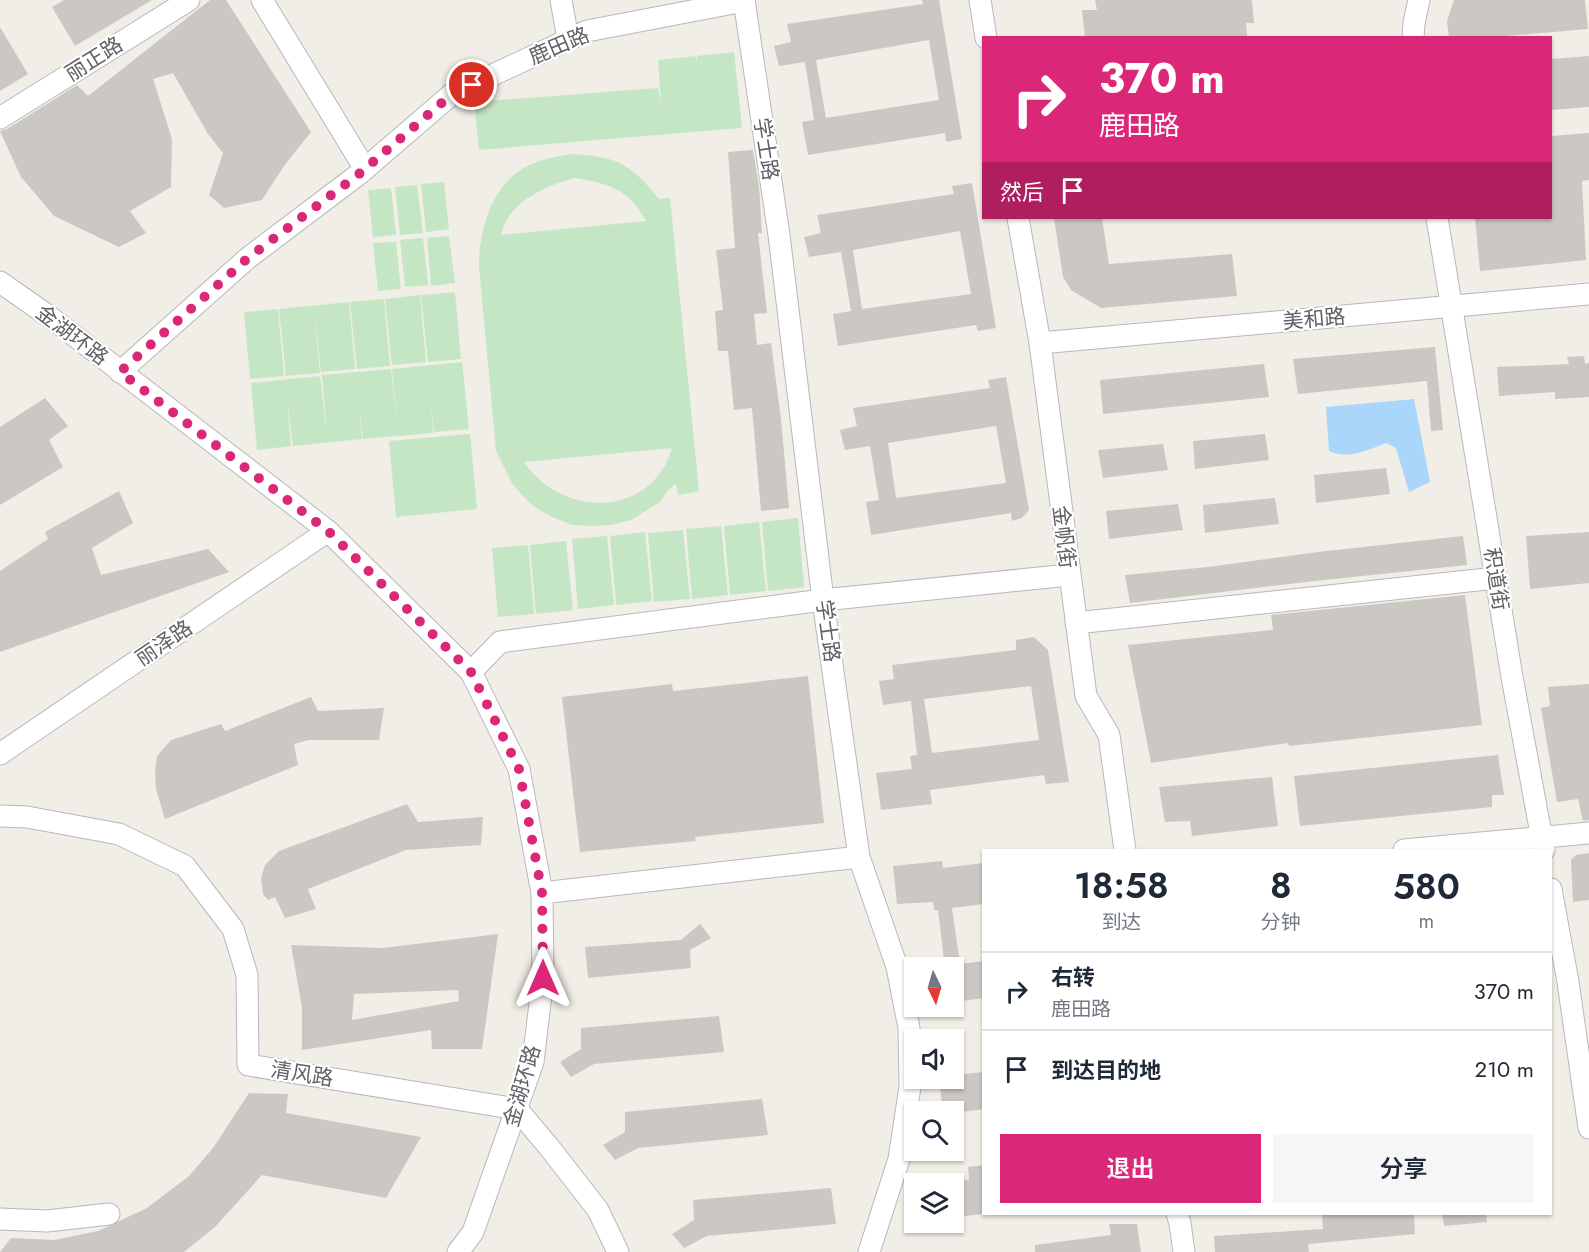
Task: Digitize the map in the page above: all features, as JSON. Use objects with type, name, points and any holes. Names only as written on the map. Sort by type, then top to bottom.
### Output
[{"type":"street","name":"丽正路","points":[[0,118],[189,0]]},
{"type":"street","points":[[262,0],[365,169]]},
{"type":"street","points":[[561,0],[568,39]]},
{"type":"street","points":[[980,0],[986,36]]},
{"type":"street","points":[[1413,36],[1419,0]]},
{"type":"street","name":"鹿田路","points":[[120,372],[248,258],[365,169],[452,94],[587,31],[744,1]]},
{"type":"street","name":"学士路","points":[[744,1],[779,235],[823,600],[859,857],[897,967],[909,1028],[910,1087],[899,1159],[869,1252]]},
{"type":"street","name":"金帆街","points":[[1018,219],[1040,343],[1086,696],[1109,735],[1125,849]]},
{"type":"street","name":"积道街","points":[[1437,219],[1496,578],[1543,845]]},
{"type":"street","name":"金湖环路","points":[[0,282],[328,531],[471,672],[519,769],[542,893],[543,978],[533,1062],[473,1232],[458,1252]]},
{"type":"street","name":"美和路","points":[[1040,343],[1589,294]]},
{"type":"street","name":"丽泽路","points":[[0,754],[328,531]]},
{"type":"street","points":[[471,672],[500,642],[823,600],[1069,575]]},
{"type":"street","points":[[1076,623],[1496,578]]},
{"type":"street","name":"清风路","points":[[0,816],[27,817],[119,834],[185,866],[234,929],[247,975],[248,1065],[517,1109]]},
{"type":"street","points":[[1432,849],[1543,845],[1589,833]]},
{"type":"street","points":[[542,893],[859,857]]},
{"type":"street","points":[[1552,894],[1568,982],[1589,1128]]},
{"type":"street","points":[[517,1109],[598,1210],[618,1252]]},
{"type":"street","points":[[0,1219],[47,1221],[109,1214]]},
{"type":"street","points":[[1177,1215],[1184,1252]]},
{"type":"green space","points":[[734,52],[742,128],[479,150],[474,102],[658,88],[661,104],[658,60],[696,56],[697,63],[697,56]]},
{"type":"green space","points":[[574,154],[602,157],[623,164],[640,178],[659,199],[670,198],[699,491],[678,495],[676,484],[668,490],[660,502],[631,520],[611,525],[572,525],[533,506],[512,483],[496,451],[479,266],[485,223],[497,195],[516,173],[534,163]],"holes":[[[574,178],[597,182],[616,189],[632,201],[646,221],[501,235],[505,223],[520,204],[540,191]],[[672,448],[661,471],[646,488],[626,498],[604,503],[582,501],[560,493],[540,480],[524,462]]]},
{"type":"green space","points":[[444,182],[449,229],[426,232],[421,184]]},
{"type":"green space","points":[[417,185],[423,233],[400,235],[395,187]]},
{"type":"green space","points":[[391,188],[396,235],[373,237],[368,190]]},
{"type":"green space","points":[[449,236],[455,283],[431,286],[427,238]]},
{"type":"green space","points":[[423,238],[428,285],[405,287],[400,240]]},
{"type":"green space","points":[[396,242],[401,289],[378,291],[373,243]]},
{"type":"green space","points":[[455,292],[461,359],[428,362],[421,295]]},
{"type":"green space","points":[[420,295],[426,362],[392,365],[385,299]]},
{"type":"green space","points":[[384,299],[390,366],[357,369],[350,302]]},
{"type":"green space","points":[[349,302],[355,369],[321,372],[314,310],[320,373],[286,376],[279,309]]},
{"type":"green space","points":[[278,309],[284,376],[250,379],[244,312]]},
{"type":"green space","points":[[462,362],[469,429],[434,432],[431,404],[433,433],[363,439],[359,403],[362,439],[293,446],[287,401],[291,446],[257,450],[251,383],[320,376],[327,436],[322,375],[391,369],[398,428],[392,369]]},
{"type":"green space","points":[[470,434],[477,509],[396,517],[389,441]]},
{"type":"green space","points":[[798,518],[804,587],[768,591],[762,522]]},
{"type":"green space","points":[[759,522],[766,591],[730,595],[724,526]]},
{"type":"green space","points":[[721,526],[728,595],[692,599],[686,529]]},
{"type":"green space","points":[[683,530],[690,599],[654,602],[648,533]]},
{"type":"green space","points":[[645,532],[652,601],[616,605],[610,536]]},
{"type":"green space","points":[[607,536],[614,605],[578,609],[572,539]]},
{"type":"green space","points":[[566,541],[573,610],[536,614],[530,545]]},
{"type":"green space","points":[[528,545],[534,614],[498,617],[492,548]]},
{"type":"water","points":[[1414,399],[1430,482],[1409,492],[1396,448],[1386,443],[1365,451],[1343,455],[1329,451],[1326,407]]},
{"type":"building","points":[[64,0],[152,0],[75,46],[52,7]]},
{"type":"building","points":[[210,0],[226,0],[311,132],[284,166],[262,200],[224,208],[209,195],[223,153],[208,134],[173,73],[153,79],[172,139],[171,187],[130,211],[146,233],[119,247],[54,216],[21,177],[0,131],[7,129],[77,85],[88,96]]},
{"type":"building","points":[[922,0],[939,0],[962,139],[946,142],[945,133],[808,155],[802,122],[814,120],[805,62],[779,66],[774,46],[791,42],[787,24],[923,4]],"holes":[[[929,40],[939,100],[826,118],[816,60]]]},
{"type":"building","points":[[1095,0],[1252,0],[1254,23],[1246,23],[1247,36],[1085,36],[1082,10],[1097,10]]},
{"type":"building","points":[[1454,0],[1585,0],[1588,29],[1506,36],[1449,36],[1447,21]]},
{"type":"building","points":[[0,27],[28,74],[0,91]]},
{"type":"building","points":[[1589,56],[1589,107],[1552,110],[1552,59]]},
{"type":"building","points":[[1589,133],[1589,180],[1582,181],[1586,260],[1480,271],[1475,219],[1552,219],[1552,136]]},
{"type":"building","points":[[753,150],[759,186],[762,233],[758,233],[767,313],[754,314],[757,345],[771,343],[789,508],[761,511],[752,408],[734,410],[728,351],[718,351],[715,311],[723,310],[716,250],[735,248],[728,152]]},
{"type":"building","points":[[972,183],[996,328],[978,331],[976,325],[838,346],[833,314],[851,311],[841,252],[809,257],[804,237],[821,233],[817,215],[954,194],[952,186]],"holes":[[[960,231],[971,294],[862,309],[853,250]]]},
{"type":"building","points":[[1054,219],[1102,219],[1109,264],[1232,254],[1237,296],[1101,308],[1071,290],[1063,277]]},
{"type":"building","points":[[1435,347],[1443,430],[1431,431],[1427,381],[1298,394],[1293,359]]},
{"type":"building","points":[[1584,356],[1585,364],[1589,363],[1589,397],[1555,399],[1555,392],[1499,396],[1497,367],[1569,364],[1567,357]]},
{"type":"building","points":[[1264,364],[1269,397],[1103,414],[1100,380]]},
{"type":"building","points":[[1006,377],[1029,510],[1022,518],[1012,521],[1011,513],[871,535],[866,502],[879,500],[870,446],[845,450],[840,430],[857,426],[853,408],[990,388],[988,380]],"holes":[[[996,426],[1006,483],[896,498],[888,443]]]},
{"type":"building","points":[[45,398],[68,426],[49,440],[63,467],[0,505],[0,427]]},
{"type":"building","points":[[1265,434],[1269,460],[1195,469],[1193,441]]},
{"type":"building","points":[[1163,444],[1168,470],[1103,478],[1098,450]]},
{"type":"building","points":[[1386,468],[1390,494],[1316,503],[1314,475]]},
{"type":"building","points":[[119,491],[133,523],[92,548],[101,575],[208,549],[229,572],[0,652],[0,571],[48,539],[45,532]]},
{"type":"building","points":[[1275,498],[1279,524],[1205,533],[1203,505]]},
{"type":"building","points":[[1178,504],[1183,530],[1109,539],[1106,511]]},
{"type":"building","points":[[1589,532],[1589,583],[1530,589],[1526,536]]},
{"type":"building","points":[[1463,536],[1467,565],[1130,603],[1125,575],[1208,567]]},
{"type":"building","points":[[1465,595],[1482,725],[1289,746],[1288,743],[1151,763],[1128,645],[1273,630],[1271,615]]},
{"type":"building","points":[[1034,637],[1048,650],[1069,782],[1046,784],[1044,775],[930,790],[932,804],[881,810],[876,773],[912,769],[910,756],[917,755],[911,701],[883,705],[879,681],[894,679],[892,665],[1016,650],[1016,640]],"holes":[[[1031,686],[1039,740],[932,753],[924,699]]]},
{"type":"building","points":[[808,676],[824,823],[695,837],[696,841],[580,852],[562,697],[672,684],[673,691]]},
{"type":"building","points":[[1589,684],[1589,820],[1583,821],[1578,799],[1557,802],[1541,708],[1550,706],[1548,687]]},
{"type":"building","points":[[311,697],[318,711],[384,708],[379,740],[309,740],[294,744],[298,765],[165,819],[156,789],[155,772],[157,756],[171,740],[221,724],[225,731]]},
{"type":"building","points":[[1498,755],[1504,795],[1492,795],[1492,807],[1300,826],[1294,776]]},
{"type":"building","points":[[1272,777],[1278,826],[1192,836],[1190,821],[1165,822],[1159,787]]},
{"type":"building","points":[[407,804],[418,822],[483,817],[481,845],[406,850],[308,889],[316,909],[285,918],[275,897],[268,900],[263,894],[261,878],[265,865],[279,851]]},
{"type":"building","points":[[1589,853],[1589,900],[1573,902],[1571,860],[1576,855]]},
{"type":"building","points":[[942,861],[943,868],[982,863],[982,904],[952,908],[959,957],[944,957],[938,910],[934,910],[933,902],[897,904],[893,866]]},
{"type":"building","points":[[700,924],[711,938],[690,950],[691,968],[588,978],[585,947],[681,940]]},
{"type":"building","points":[[498,934],[482,1049],[432,1049],[431,1030],[302,1050],[302,1008],[291,945],[383,948]],"holes":[[[458,990],[459,1001],[352,1020],[354,994]]]},
{"type":"building","points":[[982,961],[982,998],[964,1001],[964,964]]},
{"type":"building","points":[[719,1016],[724,1052],[594,1064],[571,1077],[560,1062],[581,1049],[581,1028]]},
{"type":"building","points":[[982,1072],[982,1109],[964,1112],[964,1101],[942,1101],[940,1089],[964,1089],[964,1074]]},
{"type":"building","points":[[249,1093],[288,1094],[286,1113],[421,1137],[386,1198],[262,1175],[215,1227],[184,1252],[0,1252],[11,1238],[54,1240],[98,1231],[147,1208],[189,1176],[213,1148]]},
{"type":"building","points":[[762,1099],[768,1135],[638,1148],[615,1160],[603,1145],[625,1132],[625,1112]]},
{"type":"building","points":[[982,1165],[982,1214],[964,1216],[964,1181],[969,1180],[968,1167]]},
{"type":"building","points":[[831,1188],[836,1224],[707,1236],[684,1248],[672,1234],[694,1220],[693,1200]]},
{"type":"building","points":[[1322,1215],[1414,1215],[1415,1234],[1308,1244],[1309,1252],[1215,1252],[1214,1236],[1323,1229]]},
{"type":"building","points":[[1442,1215],[1486,1215],[1487,1222],[1444,1226]]},
{"type":"building","points":[[1109,1224],[1137,1224],[1141,1252],[1035,1252],[1035,1245],[1111,1235]]},
{"type":"route","points":[[472,85],[452,94],[359,174],[248,258],[120,372],[328,531],[471,672],[519,769],[542,893],[543,978]]}]
